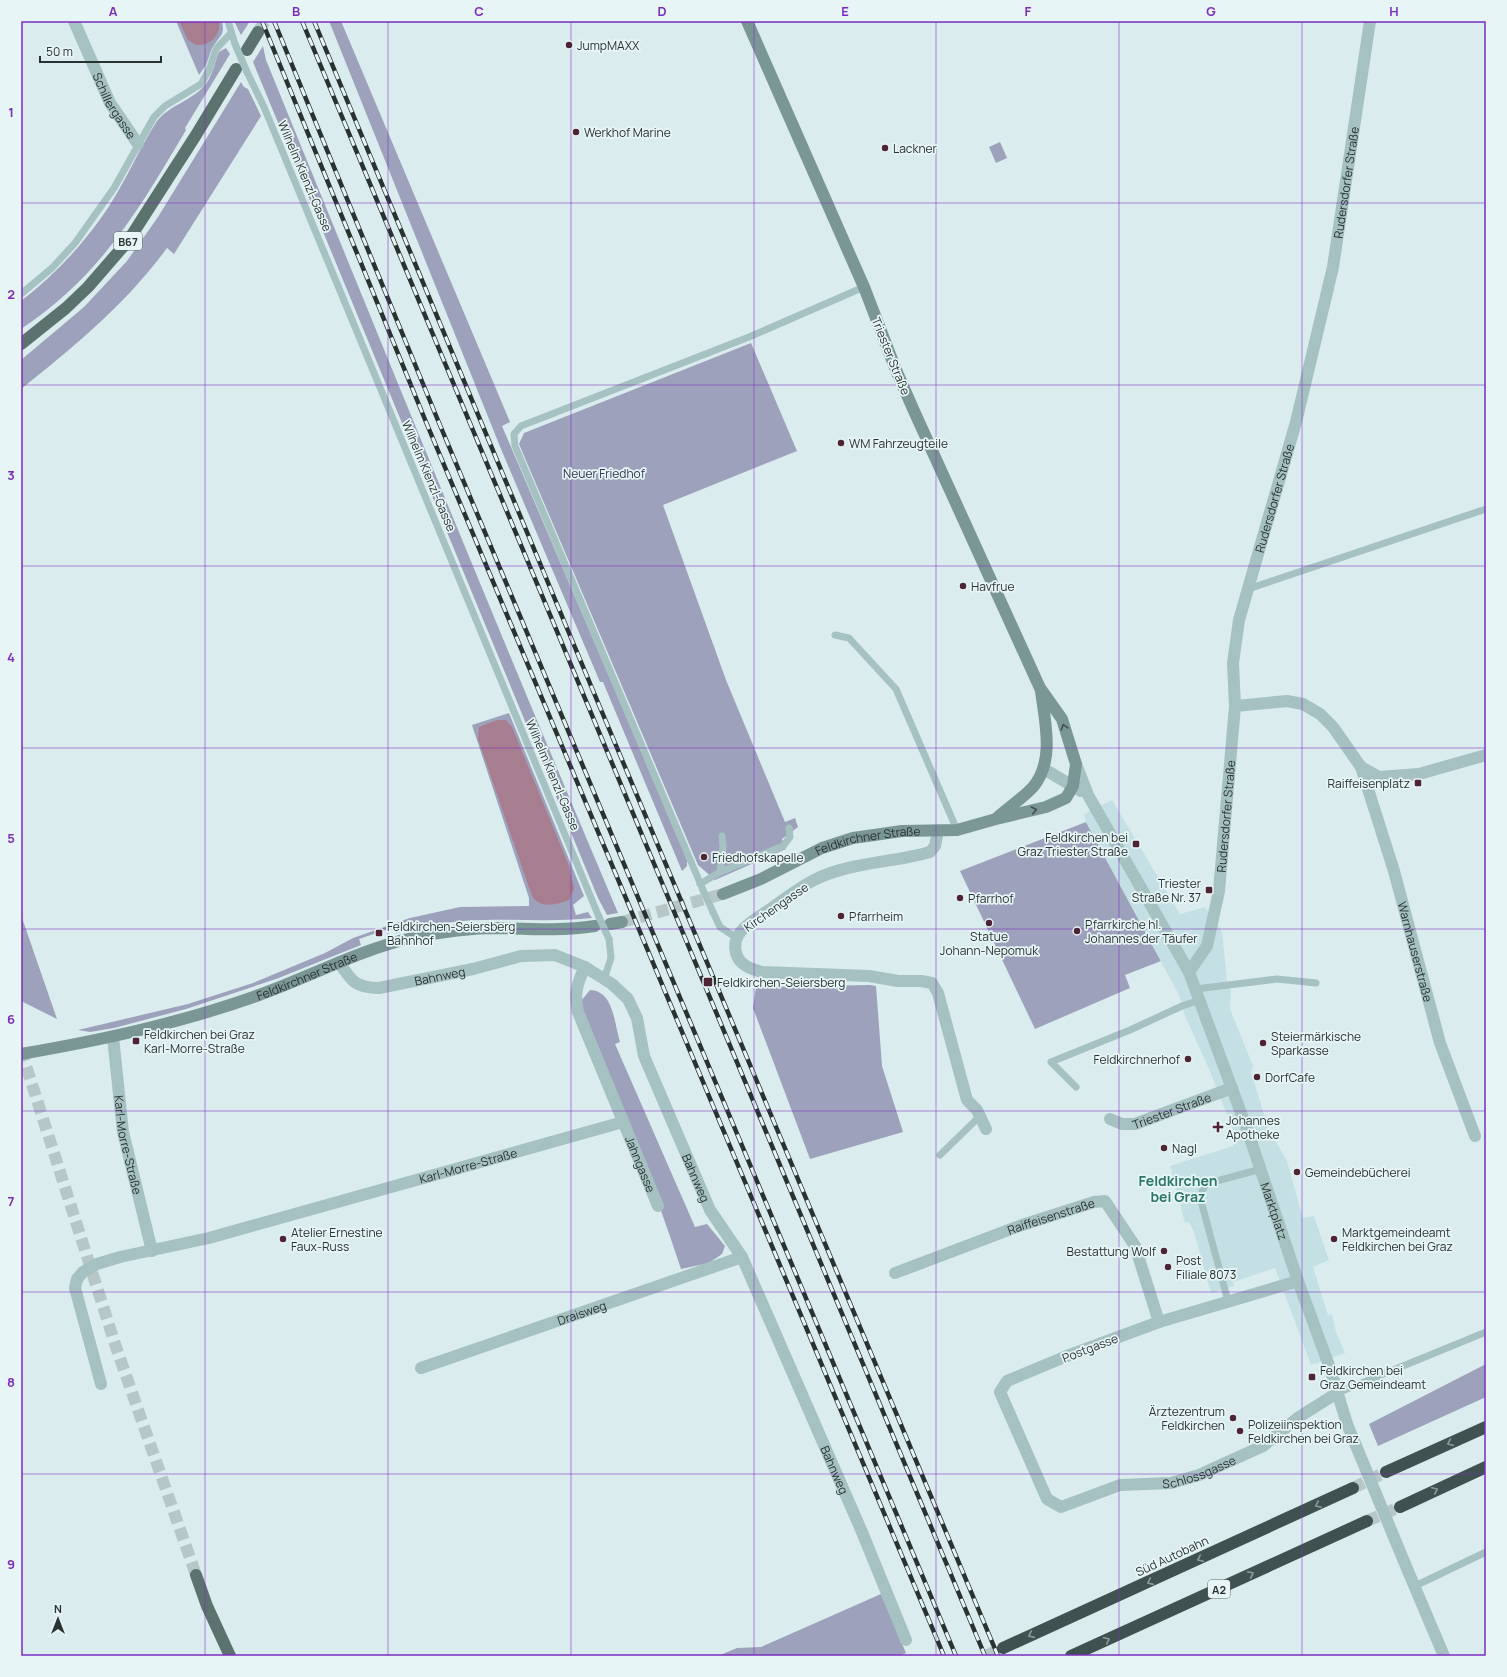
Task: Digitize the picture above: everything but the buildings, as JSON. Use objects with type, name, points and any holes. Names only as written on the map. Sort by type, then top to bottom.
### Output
[{"type":"highway","points":[[1386,1472],[1486,1427]]},
{"type":"highway","points":[[1400,1507],[1486,1467]]},
{"type":"highway","name":"Süd Autobahn","points":[[1003,1648],[1353,1488]]},
{"type":"highway","name":"A2","points":[[1071,1656],[1367,1521]]},
{"type":"main road","points":[[247,50],[258,32]]},
{"type":"main road","name":"B67","points":[[22,343],[66,308],[88,287],[119,252],[196,135],[242,70]]},
{"type":"main road","points":[[196,1575],[207,1606],[230,1656]]},
{"type":"street","name":"Schillergasse","points":[[74,21],[110,103],[138,144]]},
{"type":"street","name":"Triester Straße","points":[[747,21],[864,287],[896,370],[1040,688]]},
{"type":"street","name":"Rudersdorfer Straße","points":[[1189,972],[1207,946],[1219,891],[1235,706],[1233,663],[1239,620],[1296,422],[1333,267],[1370,21]]},
{"type":"street","points":[[1040,688],[1062,719],[1076,764],[1088,795],[1189,972],[1232,1088]]},
{"type":"street","points":[[996,819],[1033,787],[1044,769],[1047,737],[1040,688]]},
{"type":"street","name":"Warnhauserstraße","points":[[1235,706],[1287,701],[1303,704],[1320,714],[1333,727],[1361,767],[1394,871],[1440,1043],[1475,1136]]},
{"type":"street","name":"Warnhauserstraße","points":[[1361,767],[1379,777],[1419,774],[1486,755]]},
{"type":"street","points":[[1073,786],[1076,764]]},
{"type":"street","points":[[1044,769],[1088,795]]},
{"type":"street","name":"Feldkirchner Straße","points":[[724,894],[761,879],[806,855],[838,842],[884,832],[958,830],[1046,807],[1066,798],[1073,786]]},
{"type":"street","name":"Kirchengasse","points":[[938,831],[935,846],[930,852],[856,867],[814,880],[748,924],[737,938],[735,949],[741,962],[753,970],[790,974],[869,976],[932,983],[938,993],[967,1100],[977,1110],[986,1129]]},
{"type":"street","name":"Feldkirchner Straße","points":[[21,1054],[112,1037],[214,1010],[259,995],[339,962],[396,942],[446,932],[488,928],[545,930],[597,922]]},
{"type":"street","name":"Bahnweg","points":[[339,962],[355,983],[370,988],[401,985],[526,956],[555,955],[585,966],[621,992],[633,1008],[644,1056],[710,1210],[742,1257],[862,1532],[906,1640]]},
{"type":"street","points":[[585,966],[577,982],[575,993],[578,1012],[584,1030],[623,1122]]},
{"type":"street","name":"Karl-Morre-Straße","points":[[112,1037],[123,1132],[152,1251]]},
{"type":"street","name":"Triester Straße","points":[[1110,1119],[1122,1124],[1135,1124],[1232,1088]]},
{"type":"street","name":"Marktplatz","points":[[1232,1088],[1252,1141],[1298,1281]]},
{"type":"street","name":"Karl-Morre-Straße","points":[[101,1384],[76,1298],[75,1288],[77,1279],[82,1272],[97,1264],[209,1238],[623,1122]]},
{"type":"street","name":"Jahngasse","points":[[623,1122],[658,1206]]},
{"type":"street","name":"Raiffeisenstraße","points":[[895,1273],[1019,1226],[1094,1202],[1105,1201],[1135,1246],[1159,1322]]},
{"type":"street","name":"Draisweg","points":[[421,1368],[742,1257]]},
{"type":"street","points":[[1298,1281],[1331,1371],[1347,1424],[1444,1656]]},
{"type":"street","name":"Postgasse","points":[[1047,1499],[1000,1392],[1007,1381],[1067,1356],[1159,1322],[1298,1281]]},
{"type":"street","name":"Schlossgasse","points":[[1047,1499],[1061,1507],[1120,1484],[1171,1483],[1199,1475],[1263,1446],[1298,1418],[1337,1394]]},
{"type":"lane","points":[[21,294],[52,268],[75,243],[114,188],[138,144],[159,111],[201,84],[209,70],[216,49],[231,33],[228,21]]},
{"type":"lane","name":"Wilhelm Kienzl-Gasse","points":[[231,33],[242,70],[267,115],[597,922],[609,939],[611,958],[608,971],[604,979]]},
{"type":"lane","points":[[737,938],[720,927],[713,912],[515,446],[514,434],[521,426],[749,337],[864,287]]},
{"type":"lane","points":[[1248,589],[1486,509]]},
{"type":"lane","points":[[835,636],[849,638],[896,688],[958,830]]},
{"type":"lane","points":[[702,887],[720,872],[783,846],[790,837],[790,828]]},
{"type":"lane","points":[[720,872],[723,846],[722,836]]},
{"type":"lane","points":[[1076,1087],[1051,1062],[1130,1030],[1182,1006],[1198,995],[1277,979],[1316,983]]},
{"type":"lane","points":[[940,1155],[980,1116]]},
{"type":"lane","points":[[1228,1301],[1201,1201],[1202,1191],[1206,1184],[1261,1169]]},
{"type":"lane","points":[[1337,1394],[1486,1332]]},
{"type":"lane","points":[[1415,1586],[1486,1552]]},
{"type":"green space","points":[[176,21],[222,21],[222,34],[212,48],[206,65],[199,75]]},
{"type":"green space","points":[[234,21],[250,21],[241,35]]},
{"type":"green space","points":[[329,21],[341,21],[510,422],[502,426],[687,859],[687,866],[682,871],[603,682],[600,682],[501,449]]},
{"type":"green space","points":[[263,46],[266,60],[397,381],[618,913],[607,915],[598,898],[253,62]]},
{"type":"green space","points":[[226,48],[230,54],[185,128],[186,130],[152,187],[116,239],[96,264],[74,287],[49,309],[21,329],[21,301],[54,273],[83,241],[109,206],[157,121],[168,111],[193,96],[204,86],[211,74],[219,52]]},
{"type":"green space","points":[[241,82],[244,87],[248,89],[261,116],[174,254],[167,248],[117,306],[61,357],[21,389],[21,360],[84,307],[127,261],[158,217]]},
{"type":"green space","points":[[1000,142],[1007,158],[996,163],[989,147]]},
{"type":"green space","name":"Neuer Friedhof","points":[[751,343],[797,451],[663,505],[726,680],[785,822],[795,818],[798,827],[782,839],[786,849],[715,880],[698,865],[519,444],[524,433]]},
{"type":"green space","points":[[509,713],[584,896],[573,905],[576,915],[588,912],[592,918],[565,920],[473,920],[451,922],[396,933],[394,927],[359,939],[361,945],[276,979],[186,1009],[114,1028],[90,1032],[78,1030],[188,1004],[253,983],[325,953],[353,938],[410,918],[460,907],[529,906],[529,898],[472,725]]},
{"type":"green space","points":[[1086,822],[1161,961],[1125,975],[1130,988],[1035,1029],[960,871]]},
{"type":"green space","points":[[21,915],[57,1019],[21,1001]]},
{"type":"green space","points":[[876,986],[882,1066],[903,1132],[810,1159],[753,1008],[756,987]]},
{"type":"green space","points":[[590,990],[598,992],[604,996],[612,1009],[620,1042],[615,1044],[695,1227],[707,1224],[725,1246],[722,1254],[709,1263],[681,1269],[635,1141],[584,1015],[581,1001]]},
{"type":"green space","points":[[1486,1364],[1486,1397],[1378,1446],[1369,1424]]},
{"type":"green space","points":[[881,1594],[906,1653],[898,1656],[718,1656],[737,1648],[761,1647]]},
{"type":"shaded area","points":[[179,21],[219,21],[219,26],[214,39],[206,44],[196,45],[188,40]]},
{"type":"shaded area","points":[[497,720],[506,720],[512,727],[569,866],[574,889],[569,900],[549,905],[539,903],[532,896],[478,739],[479,727]]},
{"type":"shaded area","points":[[1112,800],[1180,914],[1205,907],[1222,932],[1227,980],[1231,991],[1230,1009],[1253,1066],[1251,1072],[1269,1130],[1287,1161],[1303,1218],[1314,1216],[1329,1260],[1313,1267],[1328,1315],[1332,1314],[1336,1332],[1345,1353],[1311,1365],[1275,1268],[1233,1282],[1234,1286],[1211,1293],[1194,1232],[1189,1222],[1185,1223],[1170,1166],[1233,1146],[1235,1135],[1209,1069],[1185,1016],[1179,995],[1086,822],[1084,814]]},
{"type":"tunnel","points":[[258,32],[265,21]]},
{"type":"tunnel","points":[[622,922],[723,894]]},
{"type":"tunnel","points":[[21,1050],[116,1347],[196,1575]]},
{"type":"tunnel","points":[[1353,1488],[1386,1472]]},
{"type":"tunnel","points":[[1367,1521],[1400,1507]]},
{"type":"tunnel","points":[[985,1656],[1003,1648]]},
{"type":"railway","points":[[262,21],[426,422],[944,1656]]},
{"type":"railway","points":[[274,21],[437,418],[956,1656]]},
{"type":"railway","points":[[302,21],[985,1656]]},
{"type":"railway","points":[[314,21],[998,1656]]},
{"type":"place","name":"JumpMAXX","points":[[569,45]]},
{"type":"place","name":"Werkhof Marine","points":[[576,132]]},
{"type":"place","name":"Lackner","points":[[885,148]]},
{"type":"place","name":"WM Fahrzeugteile","points":[[841,443]]},
{"type":"place","name":"Havfrue","points":[[963,586]]},
{"type":"place","name":"Raiffeisenplatz","points":[[1418,783]]},
{"type":"place","name":"Feldkirchen bei Graz Triester Straße","points":[[1136,844]]},
{"type":"place","name":"Friedhofskapelle","points":[[704,857]]},
{"type":"place","name":"Triester Straße Nr. 37","points":[[1209,890]]},
{"type":"place","name":"Pfarrhof","points":[[960,898]]},
{"type":"place","name":"Pfarrheim","points":[[841,916]]},
{"type":"place","name":"Statue Johann-Nepomuk","points":[[989,923]]},
{"type":"place","name":"Pfarrkirche hl. Johannes der Täufer","points":[[1077,931]]},
{"type":"place","name":"Feldkirchen-Seiersberg Bahnhof","points":[[379,933]]},
{"type":"place","name":"Feldkirchen-Seiersberg","points":[[708,982]]},
{"type":"place","name":"Feldkirchen bei Graz Karl-Morre-Straße","points":[[136,1041]]},
{"type":"place","name":"Steiermärkische Sparkasse","points":[[1263,1043]]},
{"type":"place","name":"Feldkirchnerhof","points":[[1188,1059]]},
{"type":"place","name":"DorfCafe","points":[[1257,1077]]},
{"type":"place","name":"Johannes Apotheke","points":[[1218,1127]]},
{"type":"place","name":"Nagl","points":[[1164,1148]]},
{"type":"place","name":"Gemeindebücherei","points":[[1297,1172]]},
{"type":"place","name":"Atelier Ernestine Faux-Russ","points":[[283,1239]]},
{"type":"place","name":"Marktgemeindeamt Feldkirchen bei Graz","points":[[1334,1239]]},
{"type":"place","name":"Bestattung Wolf","points":[[1164,1251]]},
{"type":"place","name":"Post Filiale 8073","points":[[1168,1267]]},
{"type":"place","name":"Feldkirchen bei Graz Gemeindeamt","points":[[1312,1377]]},
{"type":"place","name":"Ärztezentrum Feldkirchen","points":[[1233,1418]]},
{"type":"place","name":"Polizeiinspektion Feldkirchen bei Graz","points":[[1240,1431]]},
{"type":"district","name":"Feldkirchen bei Graz","points":[[1178,1188]]}]
